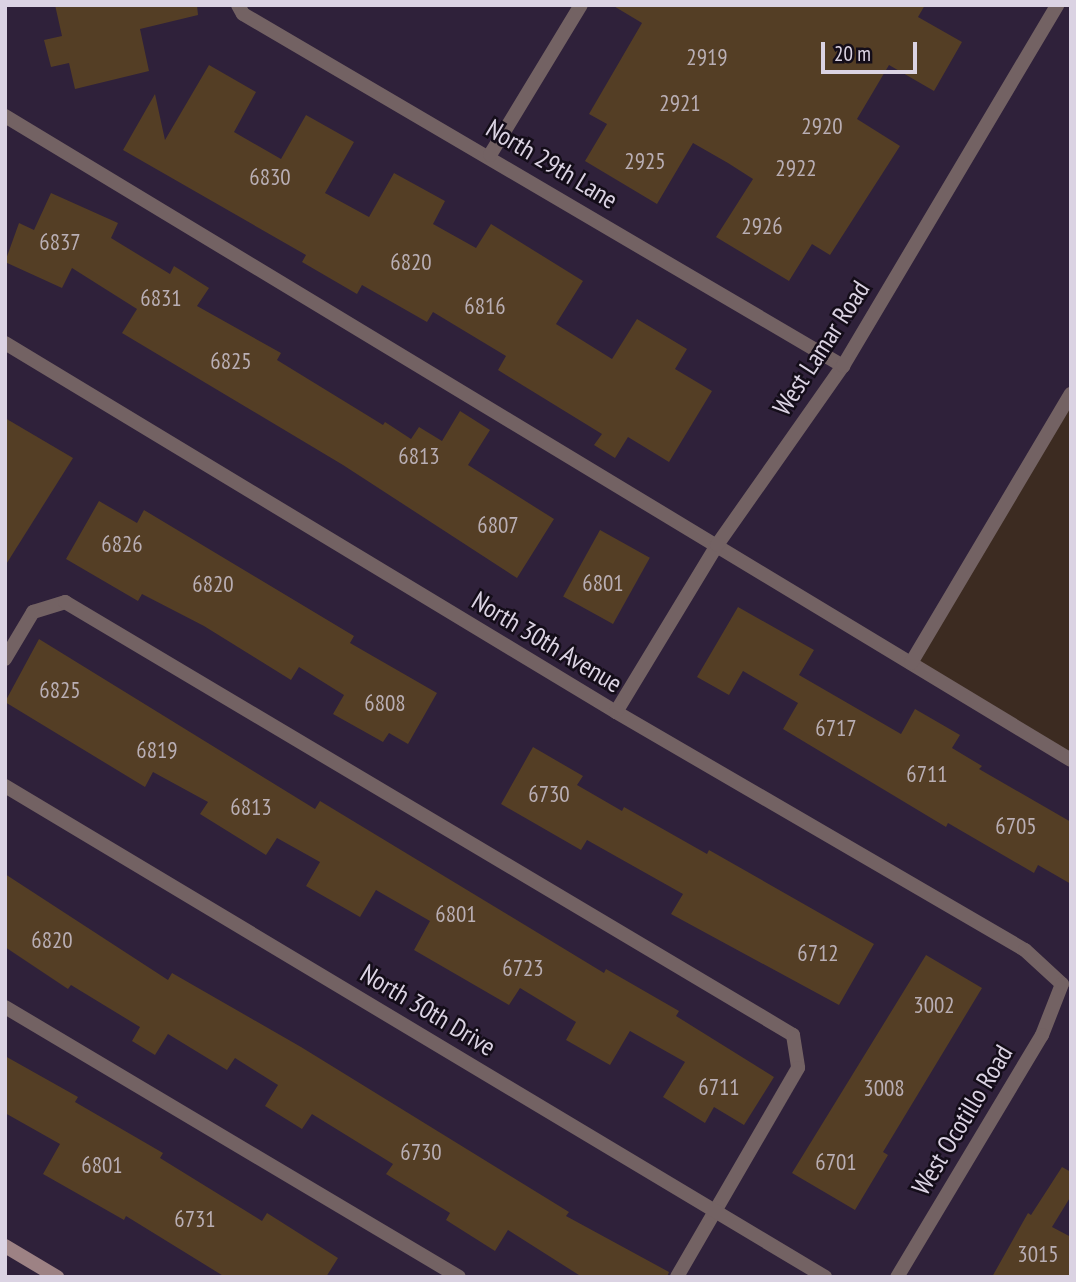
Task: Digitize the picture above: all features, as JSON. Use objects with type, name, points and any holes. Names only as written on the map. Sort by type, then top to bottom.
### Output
[{"type":"street","name":"North 29th Lane","points":[[238,5],[243,13],[490,155],[843,366]]},
{"type":"street","points":[[490,155],[581,5]]},
{"type":"street","name":"West Lamar Road","points":[[616,712],[717,545],[843,366],[1057,5]]},
{"type":"street","points":[[5,116],[1071,760]]},
{"type":"street","name":"North 30th Avenue","points":[[5,343],[616,712],[1025,950],[1062,984]]},
{"type":"street","points":[[911,663],[1071,394]]},
{"type":"street","points":[[5,659],[33,612],[65,602],[793,1035],[798,1068],[677,1277]]},
{"type":"street","name":"North 30th Drive","points":[[5,786],[825,1277]]},
{"type":"street","name":"West Ocotillo Road","points":[[897,1277],[1042,1035],[1062,984]]},
{"type":"street","points":[[5,1007],[459,1277]]},
{"type":"street","points":[[5,1246],[57,1277]]},
{"type":"shaded area","points":[[1071,394],[1071,760],[911,663]]},
{"type":"building","points":[[55,5],[197,5],[198,15],[140,29],[149,71],[75,89],[69,63],[51,67],[44,40],[62,36]]},
{"type":"building","points":[[612,5],[925,5],[918,17],[962,42],[934,91],[889,65],[857,119],[900,146],[830,255],[812,244],[789,281],[716,237],[753,179],[728,163],[693,143],[657,204],[585,161],[607,124],[589,114],[642,23]]},
{"type":"building","points":[[209,65],[256,92],[234,132],[281,159],[306,115],[354,142],[325,193],[369,217],[394,173],[445,201],[433,224],[476,248],[491,224],[583,281],[556,324],[612,359],[637,319],[687,349],[675,369],[712,391],[669,462],[628,437],[615,458],[594,445],[602,434],[498,370],[506,356],[433,312],[427,322],[362,285],[357,294],[302,262],[306,255],[123,150],[155,94],[165,140]]},
{"type":"building","points":[[51,193],[118,223],[111,238],[170,274],[174,266],[209,288],[197,306],[281,353],[277,360],[383,425],[385,422],[411,439],[419,427],[442,441],[460,411],[490,430],[468,465],[554,519],[517,578],[343,465],[122,333],[137,309],[72,268],[62,288],[5,262],[19,223],[34,230]]},
{"type":"building","points":[[5,418],[73,458],[5,566]]},
{"type":"building","points":[[99,501],[137,523],[144,510],[354,636],[350,643],[437,693],[408,744],[389,733],[383,742],[333,714],[344,695],[299,667],[291,680],[204,626],[142,594],[138,601],[66,559]]},
{"type":"building","points":[[600,530],[650,558],[613,624],[563,596]]},
{"type":"building","points":[[738,607],[814,650],[799,675],[901,734],[915,709],[960,735],[952,748],[982,766],[979,769],[1071,822],[1071,884],[1038,865],[1034,873],[948,823],[946,827],[783,729],[798,703],[743,671],[729,695],[697,677]]},
{"type":"building","points":[[39,639],[315,809],[320,801],[604,973],[606,969],[679,1011],[676,1016],[774,1077],[744,1125],[714,1107],[705,1123],[663,1097],[685,1062],[630,1031],[610,1065],[566,1040],[576,1022],[520,988],[509,1005],[414,950],[430,921],[376,890],[360,917],[306,886],[320,862],[277,838],[266,855],[200,814],[208,802],[153,772],[145,787],[5,702]]},
{"type":"building","points":[[533,747],[583,776],[577,785],[622,811],[624,807],[707,854],[709,850],[874,944],[839,1005],[671,914],[683,894],[587,840],[581,850],[501,804]]},
{"type":"building","points":[[5,874],[168,980],[172,973],[301,1047],[569,1212],[566,1216],[669,1272],[667,1277],[582,1277],[508,1230],[495,1251],[446,1220],[450,1213],[386,1174],[393,1164],[312,1114],[302,1129],[265,1106],[278,1085],[235,1058],[227,1070],[168,1034],[155,1055],[132,1041],[140,1027],[71,985],[68,989],[5,947]]},
{"type":"building","points":[[926,955],[982,988],[883,1152],[888,1155],[855,1210],[792,1173]]},
{"type":"building","points":[[5,1056],[78,1097],[75,1102],[163,1153],[160,1158],[262,1221],[267,1213],[338,1258],[326,1277],[225,1277],[126,1216],[124,1220],[43,1174],[60,1144],[5,1113]]},
{"type":"building","points":[[1062,1167],[1071,1172],[1071,1196],[1052,1227],[1071,1237],[1071,1277],[992,1277],[1028,1213],[1031,1215]]}]
